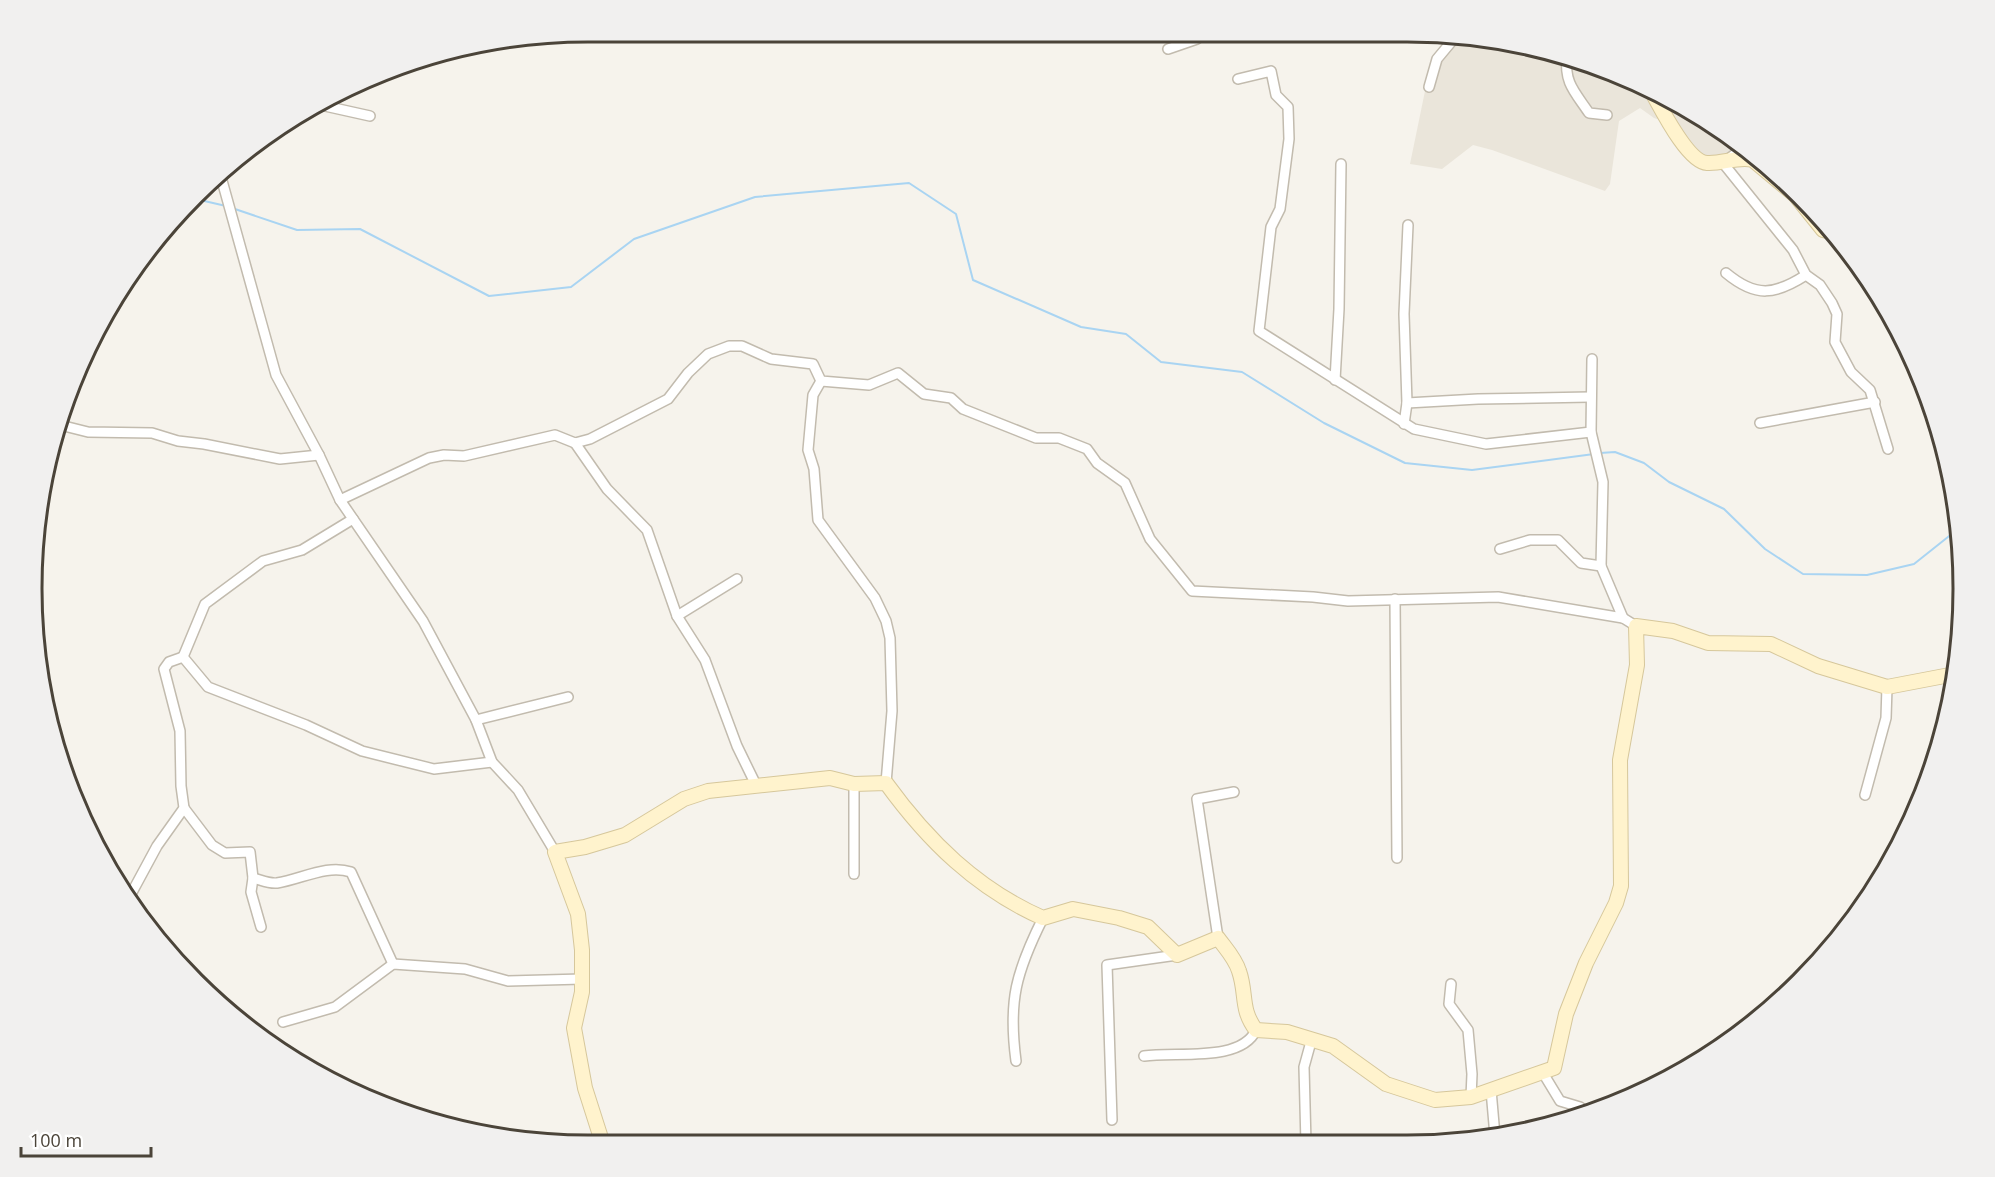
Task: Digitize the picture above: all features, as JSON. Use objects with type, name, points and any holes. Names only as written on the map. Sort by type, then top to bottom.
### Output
[{"type":"street","points":[[1168,49],[1188,42]]},
{"type":"street","points":[[1429,87],[1437,59],[1450,44]]},
{"type":"street","points":[[1566,66],[1568,83],[1589,113],[1607,115]]},
{"type":"street","points":[[1238,79],[1271,71],[1276,95],[1288,108],[1289,139],[1285,174],[1280,209],[1271,227],[1259,331],[1404,424],[1486,444],[1591,432]]},
{"type":"street","points":[[1659,104],[1672,127],[1696,158],[1703,163],[1745,160]]},
{"type":"street","points":[[330,107],[370,116]]},
{"type":"street","points":[[1723,163],[1736,153]]},
{"type":"street","points":[[1723,163],[1793,250],[1806,275],[1820,285],[1832,303],[1837,314],[1835,342],[1851,372],[1869,390],[1875,402],[1888,449]]},
{"type":"street","points":[[1335,380],[1339,309],[1341,164]]},
{"type":"street","points":[[223,183],[276,375],[319,455],[339,500],[406,592],[476,720],[492,762],[518,790],[555,852],[578,914],[582,979],[581,1006],[574,1028],[585,1088],[600,1135]]},
{"type":"street","points":[[1404,424],[1407,403],[1404,315],[1408,225]]},
{"type":"street","points":[[1726,273],[1735,280],[1764,293],[1787,287],[1806,275]]},
{"type":"street","points":[[575,443],[590,439],[668,399],[688,373],[708,354],[729,346],[742,346],[771,358],[813,364],[821,381],[813,395],[808,450],[814,469],[818,520],[875,598],[886,621],[890,638],[892,711],[886,783],[912,819],[972,875],[1007,902],[1043,918],[1073,909],[1119,918],[1148,927],[1177,955]]},
{"type":"street","points":[[1592,359],[1591,432],[1603,482],[1600,566],[1623,618]]},
{"type":"street","points":[[821,381],[869,385],[898,373],[924,394],[951,398],[963,409],[1036,438],[1059,438],[1087,449],[1097,463],[1125,483],[1150,539],[1191,591],[1313,597],[1348,602],[1498,597],[1623,618],[1636,626],[1673,631],[1708,643],[1771,645],[1818,666],[1887,687],[1945,676]]},
{"type":"street","points":[[1407,403],[1590,397]]},
{"type":"street","points":[[1760,423],[1875,402]]},
{"type":"street","points":[[67,427],[88,432],[152,433],[178,441],[280,459],[319,455]]},
{"type":"street","points":[[339,500],[429,458],[444,455],[464,456],[555,435],[575,443],[608,489],[647,530],[677,616],[705,660],[737,746],[756,785]]},
{"type":"street","points":[[261,927],[251,892],[253,878],[250,852],[225,853],[212,845],[184,808],[181,786],[180,731],[164,669],[169,662],[183,657],[205,604],[263,561],[302,550],[353,519]]},
{"type":"street","points":[[1500,549],[1530,540],[1558,540],[1581,563],[1600,566]]},
{"type":"street","points":[[677,616],[737,579]]},
{"type":"street","points":[[1395,599],[1397,858]]},
{"type":"street","points":[[1234,792],[1197,799],[1218,938],[1235,960],[1240,974],[1246,1017],[1256,1030],[1287,1032],[1312,1038],[1340,1050],[1365,1071],[1386,1084],[1435,1100],[1471,1097],[1543,1073],[1556,1065],[1566,1014],[1586,963],[1620,894],[1620,760],[1636,665],[1636,626]]},
{"type":"street","points":[[183,657],[208,687],[306,725],[362,751],[434,769],[492,762]]},
{"type":"street","points":[[1865,795],[1886,718],[1887,687]]},
{"type":"street","points":[[476,720],[568,697]]},
{"type":"street","points":[[555,852],[585,847],[625,835],[698,793],[830,777],[854,784],[886,783]]},
{"type":"street","points":[[854,784],[854,874]]},
{"type":"street","points":[[133,890],[157,846],[184,808]]},
{"type":"street","points":[[253,878],[273,883],[328,870],[346,869],[351,872],[393,964]]},
{"type":"street","points":[[1016,1062],[1012,1030],[1013,997],[1024,956],[1043,918]]},
{"type":"street","points":[[1112,1120],[1107,965],[1177,955],[1218,938]]},
{"type":"street","points":[[284,1022],[335,1007],[393,964],[465,969],[508,981],[582,979]]},
{"type":"street","points":[[1451,984],[1449,1004],[1468,1030],[1472,1074],[1471,1097]]},
{"type":"street","points":[[1144,1056],[1164,1053],[1216,1053],[1247,1044],[1256,1030]]},
{"type":"street","points":[[1306,1135],[1307,1103],[1304,1068],[1312,1038]]},
{"type":"street","points":[[1543,1073],[1560,1101],[1576,1108]]},
{"type":"street","points":[[1491,1090],[1494,1127]]},
{"type":"shaded area","points":[[1447,44],[1513,53],[1582,71],[1648,98],[1710,134],[1746,160],[1704,162],[1673,124],[1654,118],[1640,108],[1619,121],[1610,184],[1605,191],[1473,145],[1442,169],[1410,164],[1425,91]]},
{"type":"waterway","points":[[232,208],[297,230],[360,229],[489,296],[571,287],[634,239],[755,197],[909,183],[956,214],[973,280],[1081,327],[1126,334],[1161,362],[1242,372],[1324,423],[1405,463],[1472,470],[1594,454]]},
{"type":"waterway","points":[[203,201],[226,206]]},
{"type":"waterway","points":[[1600,453],[1615,452],[1644,463],[1669,482],[1724,509],[1765,549],[1803,574],[1867,575],[1914,564],[1950,535]]}]
